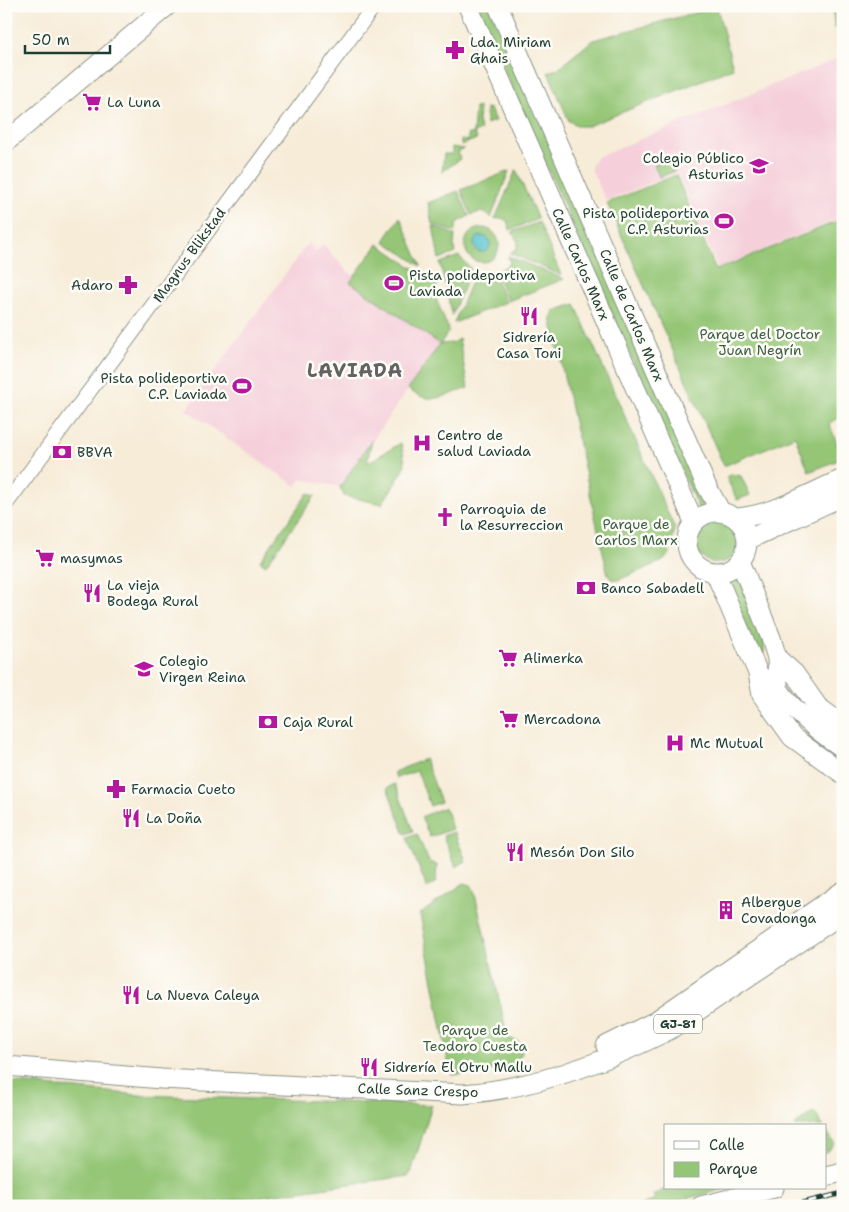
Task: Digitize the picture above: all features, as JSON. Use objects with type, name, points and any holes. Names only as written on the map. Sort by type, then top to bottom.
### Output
[{"type":"main road","points":[[6,142],[168,6]]},
{"type":"main road","name":"Calle Carlos Marx","points":[[468,6],[694,522]]},
{"type":"main road","name":"Calle de Carlos Marx","points":[[498,6],[706,485],[728,515]]},
{"type":"main road","points":[[728,515],[741,524],[747,540],[746,550],[740,561],[728,570],[715,572],[702,567],[693,560],[687,549],[688,531],[694,522],[705,514],[728,515],[752,517],[843,479]]},
{"type":"main road","points":[[747,540],[843,496]]},
{"type":"main road","points":[[740,561],[777,658],[778,685],[787,702],[812,728],[843,748]]},
{"type":"main road","points":[[715,572],[758,673],[762,695],[783,727],[792,737],[843,774]]},
{"type":"main road","points":[[777,658],[794,673],[818,707],[843,725]]},
{"type":"main road","points":[[758,673],[778,685]]},
{"type":"main road","name":"Calle Sanz Crespo","points":[[438,1091],[468,1081],[528,1071],[588,1053],[625,1037],[654,1022],[843,891]]},
{"type":"main road","name":"Calle Sanz Crespo","points":[[6,1066],[162,1079],[438,1091],[463,1094],[493,1090],[571,1072],[637,1046],[669,1030],[843,913]]},
{"type":"main road","points":[[826,1176],[843,1172]]},
{"type":"main road","points":[[701,1206],[766,1190]]},
{"type":"street","name":"Magnus Blikstad","points":[[6,504],[374,6]]},
{"type":"shaded area","name":"Colegio Público Asturias","points":[[839,58],[843,69],[843,217],[718,268],[677,172],[606,201],[592,171],[591,166],[597,157]]},
{"type":"shaded area","points":[[308,243],[316,252],[323,244],[346,270],[354,276],[378,244],[438,285],[433,292],[440,344],[340,487],[301,479],[296,486],[186,410]]},
{"type":"green space","points":[[476,6],[489,6],[706,500],[702,508],[698,508]]},
{"type":"green space","points":[[832,6],[843,6],[843,26],[835,29]]},
{"type":"green space","points":[[717,7],[733,68],[588,126],[578,126],[569,121],[548,72],[557,69],[593,40]]},
{"type":"green space","points":[[479,107],[478,122],[481,130],[474,133],[477,139],[461,145],[461,140],[468,141],[468,134],[473,134],[475,108]]},
{"type":"green space","points":[[486,108],[490,109],[495,121],[486,124]]},
{"type":"green space","points":[[452,147],[464,149],[458,152],[460,159],[442,172],[444,154],[452,154]]},
{"type":"green space","points":[[670,158],[675,171],[659,177],[654,164]]},
{"type":"green space","points":[[516,170],[538,219],[510,230],[507,221],[502,218],[495,219]]},
{"type":"green space","points":[[509,171],[491,218],[482,212],[471,215],[461,190]]},
{"type":"green space","name":"Parque del Doctor Juan Negrín","points":[[676,175],[716,270],[843,219],[843,416],[829,423],[843,458],[809,472],[795,436],[724,466],[607,203]]},
{"type":"green space","points":[[458,191],[469,216],[457,223],[455,232],[432,224],[428,203]]},
{"type":"green space","points":[[400,217],[421,266],[384,241]]},
{"type":"green space","points":[[539,222],[561,275],[510,253],[517,248],[518,242],[512,232]]},
{"type":"green space","points":[[433,226],[455,235],[454,246],[456,253],[439,259]]},
{"type":"green space","points":[[482,228],[494,233],[499,245],[494,257],[482,262],[470,257],[465,245],[470,233]]},
{"type":"green space","name":"Pista polideportiva Laviada","points":[[378,244],[438,285],[433,291],[449,331],[440,344],[350,282]]},
{"type":"green space","points":[[459,256],[471,269],[452,315],[440,263]]},
{"type":"green space","points":[[508,256],[564,279],[508,301],[496,272],[510,264]]},
{"type":"green space","points":[[475,272],[479,277],[494,274],[506,302],[454,323]]},
{"type":"green space","name":"Parque de Carlos Marx","points":[[575,304],[675,529],[669,554],[663,561],[618,580],[611,579],[608,575],[551,318],[554,311]]},
{"type":"green space","points":[[459,339],[468,388],[437,398],[423,397],[408,389],[440,344],[452,343]]},
{"type":"green space","points":[[372,440],[367,463],[401,443],[405,462],[403,471],[382,504],[344,496],[340,487]]},
{"type":"green space","points":[[732,474],[741,476],[750,495],[737,500],[726,477]]},
{"type":"green space","points":[[308,493],[315,496],[266,565],[260,561]]},
{"type":"green space","points":[[717,521],[732,527],[738,542],[732,557],[717,563],[702,557],[696,542],[702,527]]},
{"type":"green space","points":[[731,575],[738,576],[756,616],[765,648],[763,655],[759,655],[727,581]]},
{"type":"green space","points":[[843,595],[843,619],[837,608]]},
{"type":"green space","points":[[425,759],[441,802],[430,806],[417,771],[396,778],[394,772]]},
{"type":"green space","points":[[395,784],[413,831],[405,834],[387,788]]},
{"type":"green space","points":[[445,807],[452,829],[430,837],[421,817]]},
{"type":"green space","points":[[454,832],[466,861],[456,867],[443,836]]},
{"type":"green space","points":[[417,834],[429,862],[437,865],[436,882],[427,888],[407,838]]},
{"type":"green space","name":"Parque de Teodoro Cuesta","points":[[464,883],[471,885],[474,890],[508,1038],[519,1042],[522,1053],[515,1064],[500,1069],[453,1075],[450,1071],[420,914]]},
{"type":"green space","points":[[6,1082],[139,1095],[432,1105],[411,1173],[408,1176],[190,1206],[6,1206]]},
{"type":"green space","points":[[814,1112],[822,1124],[796,1124]]},
{"type":"green space","points":[[826,1130],[835,1144],[826,1152]]},
{"type":"green space","points":[[664,1190],[721,1190],[656,1206],[640,1206],[655,1199],[653,1195]]},
{"type":"water","points":[[482,236],[488,238],[490,244],[488,250],[482,252],[476,250],[474,244],[476,238]]},
{"type":"railway","points":[[790,1206],[843,1193]]},
{"type":"railway","points":[[833,1206],[843,1204]]},
{"type":"place","name":"Lda. Miriam Ghais","points":[[455,50]]},
{"type":"place","name":"La Luna","points":[[92,102]]},
{"type":"place","name":"Colegio Público Asturias","points":[[759,166]]},
{"type":"place","name":"Pista polideportiva C.P. Asturias","points":[[724,221]]},
{"type":"place","name":"Pista polideportiva Laviada","points":[[394,283]]},
{"type":"place","name":"Adaro","points":[[128,285]]},
{"type":"place","name":"Sidrería Casa Toni","points":[[529,316]]},
{"type":"place","name":"Pista polideportiva C.P. Laviada","points":[[242,386]]},
{"type":"place","name":"Centro de salud Laviada","points":[[422,443]]},
{"type":"place","name":"BBVA","points":[[62,452]]},
{"type":"place","name":"Parroquia de la Resurreccion","points":[[445,517]]},
{"type":"place","name":"masymas","points":[[45,558]]},
{"type":"place","name":"Banco Sabadell","points":[[586,588]]},
{"type":"place","name":"La vieja Bodega Rural","points":[[92,593]]},
{"type":"place","name":"Alimerka","points":[[508,658]]},
{"type":"place","name":"Colegio Virgen Reina","points":[[144,669]]},
{"type":"place","name":"Mercadona","points":[[509,719]]},
{"type":"place","name":"Caja Rural","points":[[268,722]]},
{"type":"place","name":"Mc Mutual","points":[[675,743]]},
{"type":"place","name":"Farmacia Cueto","points":[[116,789]]},
{"type":"place","name":"La Doña","points":[[131,818]]},
{"type":"place","name":"Mesón Don Silo","points":[[515,852]]},
{"type":"place","name":"Albergue Covadonga","points":[[726,910]]},
{"type":"place","name":"La Nueva Caleya","points":[[131,995]]},
{"type":"place","name":"Sidrería El Otru Mallu","points":[[369,1067]]},
{"type":"district","name":"LAVIADA","points":[[355,370]]}]
